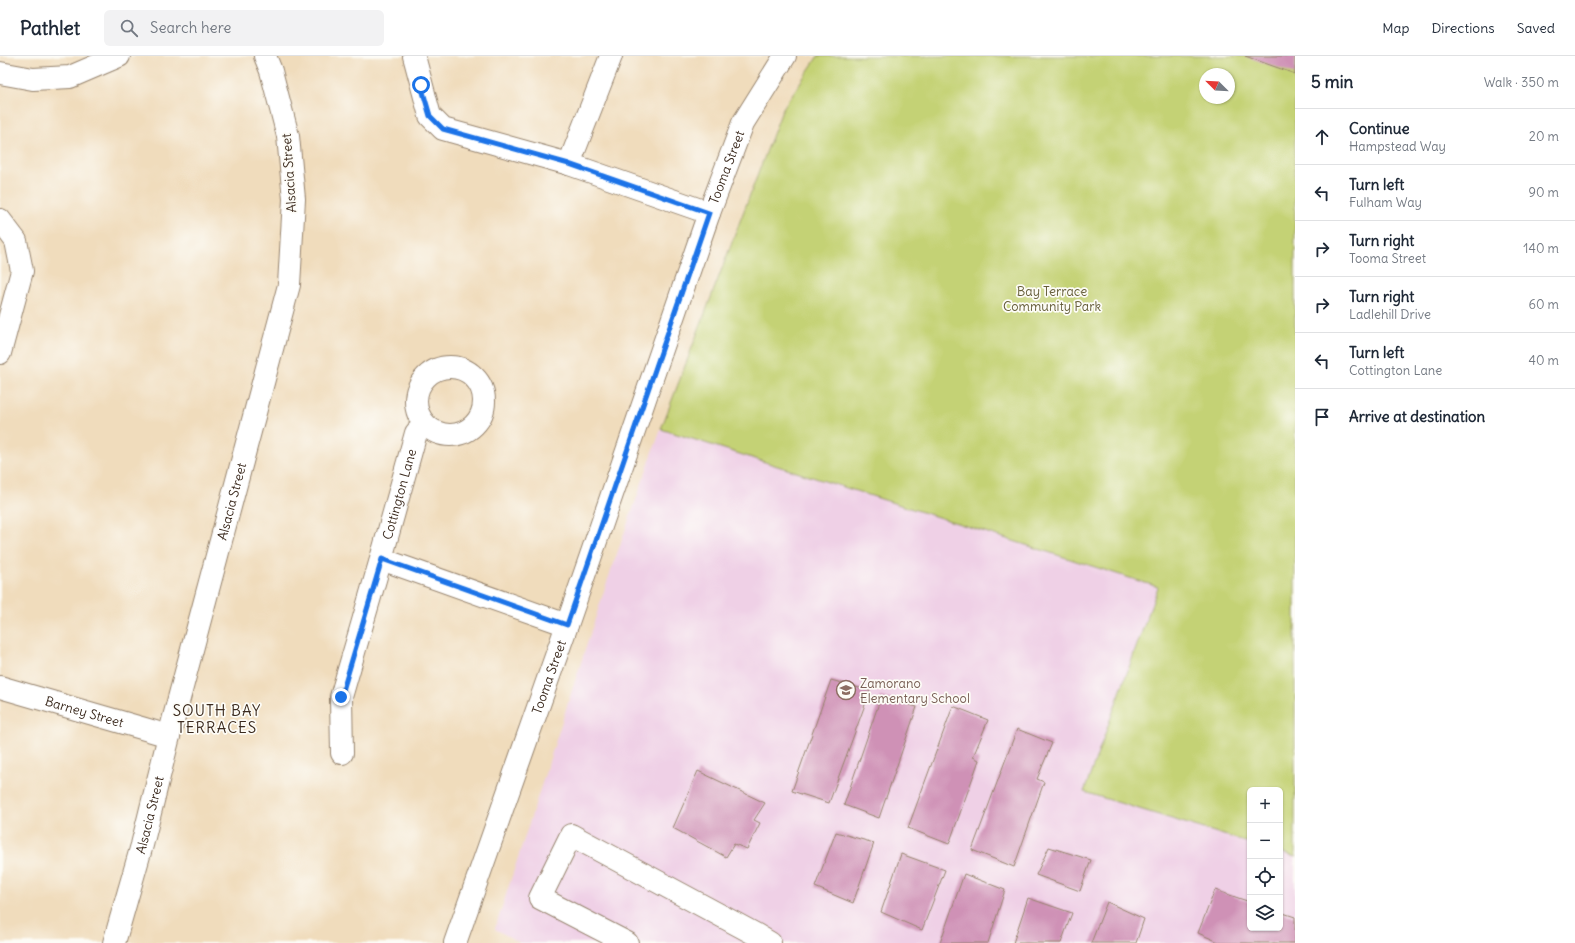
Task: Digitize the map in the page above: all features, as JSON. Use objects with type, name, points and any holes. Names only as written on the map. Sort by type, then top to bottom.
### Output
[{"type":"street","points":[[0,73],[33,79],[70,77],[119,56]]},
{"type":"street","name":"Alsacia Street","points":[[114,943],[142,845],[289,285],[294,199],[288,136],[271,71],[265,56]]},
{"type":"street","points":[[414,56],[430,116],[443,129],[569,164],[709,213]]},
{"type":"street","points":[[569,164],[611,56]]},
{"type":"street","name":"Tooma Street","points":[[456,943],[709,213],[743,123],[785,56]]},
{"type":"street","points":[[0,220],[16,241],[22,271],[0,353]]},
{"type":"street","name":"Cottington Lane","points":[[342,753],[341,697],[382,559],[416,433],[424,425]]},
{"type":"street","points":[[382,559],[567,625]]},
{"type":"street","name":"Barney Street","points":[[0,687],[170,736]]},
{"type":"street","points":[[627,943],[540,898],[571,835],[758,940]]},
{"type":"shaded area","name":"Zamorano Elementary School","points":[[661,429],[1158,587],[1084,792],[1247,842],[1247,931],[1283,931],[1283,853],[1295,857],[1295,943],[520,943],[495,929],[606,585]]},
{"type":"green space","name":"Bay Terrace Community Park","points":[[818,56],[1295,56],[1295,857],[1283,853],[1283,787],[1247,787],[1247,842],[1084,792],[1158,587],[661,429],[783,108]]},
{"type":"building","points":[[1245,56],[1295,56],[1295,74]]},
{"type":"building","points":[[831,680],[870,691],[829,803],[792,791]]},
{"type":"building","points":[[881,697],[917,707],[879,818],[844,805]]},
{"type":"building","points":[[953,706],[988,720],[973,757],[979,760],[949,844],[908,828]]},
{"type":"building","points":[[1017,729],[1052,743],[1037,779],[1044,782],[1014,867],[972,850]]},
{"type":"building","points":[[698,771],[765,803],[754,820],[760,823],[747,849],[734,844],[726,857],[673,828]]},
{"type":"building","points":[[836,832],[874,843],[853,903],[815,887]]},
{"type":"building","points":[[1049,847],[1091,860],[1080,891],[1036,875]]},
{"type":"building","points":[[901,854],[945,870],[922,930],[881,912]]},
{"type":"building","points":[[964,874],[1005,890],[988,943],[940,943]]},
{"type":"building","points":[[1215,890],[1247,901],[1247,931],[1283,931],[1283,913],[1295,917],[1295,943],[1221,943],[1198,933]]},
{"type":"building","points":[[1028,898],[1072,913],[1061,943],[1013,943]]},
{"type":"building","points":[[1107,902],[1144,919],[1136,943],[1091,943]]},
{"type":"place","name":"Zamorano Elementary School","points":[[846,690]]},
{"type":"district","name":"SOUTH BAY TERRACES","points":[[217,718]]},
{"type":"route","points":[[341,697],[382,559],[567,625],[709,213],[569,164],[443,129],[430,116],[421,85]]}]
